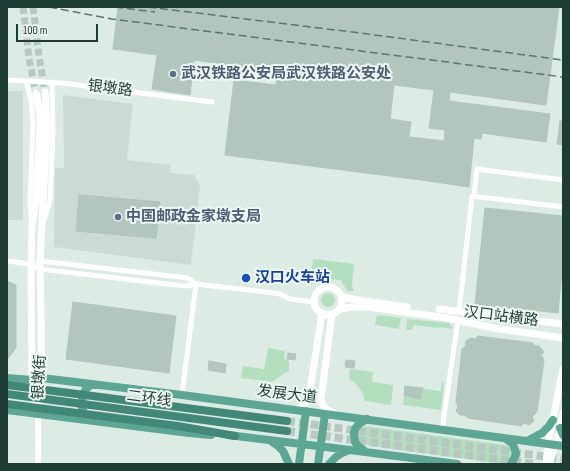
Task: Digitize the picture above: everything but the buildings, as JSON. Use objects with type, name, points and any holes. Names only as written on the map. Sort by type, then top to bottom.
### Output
[{"type":"highway","name":"二环线","points":[[7,385],[287,431]]},
{"type":"highway","name":"二环线","points":[[7,394],[177,412],[286,421]]},
{"type":"highway","points":[[7,404],[178,426],[235,436]]},
{"type":"main road","name":"银墩街","points":[[38,413],[42,378],[40,261],[47,127],[45,92]]},
{"type":"main road","name":"银墩街","points":[[36,93],[40,115],[40,128],[36,201],[32,226],[31,264],[32,380],[38,413]]},
{"type":"main road","points":[[340,309],[342,305],[342,297],[335,288],[324,287],[315,295],[314,302],[317,309],[325,314],[332,314],[340,309],[352,307],[368,307],[448,318],[494,328],[563,338]]},
{"type":"main road","points":[[342,297],[407,307]]},
{"type":"main road","name":"汉口站横路","points":[[439,309],[563,324]]},
{"type":"main road","points":[[296,410],[303,406],[309,397],[322,313]]},
{"type":"main road","points":[[332,314],[321,399],[322,404],[337,415]]},
{"type":"main road","points":[[556,445],[553,420],[563,369]]},
{"type":"main road","name":"发展大道","points":[[7,378],[32,380],[42,378],[92,384],[556,445]]},
{"type":"main road","points":[[88,420],[82,408],[82,401],[83,394],[92,384]]},
{"type":"main road","points":[[7,410],[189,434],[235,436],[457,464]]},
{"type":"main road","points":[[299,464],[306,411]]},
{"type":"main road","points":[[548,464],[562,431],[563,413]]},
{"type":"main road","points":[[318,464],[325,414]]},
{"type":"main road","points":[[366,452],[358,446],[354,438],[354,433],[358,425],[367,419]]},
{"type":"main road","points":[[528,441],[542,433],[553,420]]},
{"type":"main road","points":[[506,438],[513,444],[516,453],[516,457],[511,464]]},
{"type":"main road","points":[[270,440],[283,451],[289,464]]},
{"type":"main road","points":[[330,463],[342,452],[350,450]]},
{"type":"street","name":"银墩路","points":[[7,80],[52,82],[212,102]]},
{"type":"street","points":[[26,81],[31,99],[34,124],[30,200],[32,226]]},
{"type":"street","points":[[42,228],[50,201],[53,131],[52,82]]},
{"type":"street","points":[[459,312],[472,196],[474,196],[477,169],[563,180]]},
{"type":"street","points":[[474,196],[563,207]]},
{"type":"street","points":[[7,261],[31,264],[40,269],[187,286],[196,284],[280,294],[290,299],[314,302]]},
{"type":"street","points":[[31,264],[40,261],[188,278],[196,284]]},
{"type":"street","points":[[182,395],[196,284]]},
{"type":"street","name":"汉口站横路","points":[[442,430],[458,320]]},
{"type":"street","points":[[38,413],[38,464]]},
{"type":"shaded area","points":[[7,91],[23,91],[23,220],[7,220]]},
{"type":"shaded area","points":[[63,95],[133,104],[127,160],[171,165],[170,173],[194,175],[200,185],[191,265],[54,247],[55,168],[64,168]]},
{"type":"green space","points":[[313,259],[354,264],[352,286],[354,291],[347,291],[341,280],[320,278],[311,285],[306,285],[311,279]]},
{"type":"green space","points":[[328,293],[333,295],[335,300],[333,305],[328,307],[323,305],[321,300],[323,295]]},
{"type":"green space","points":[[377,315],[401,318],[399,329],[375,325]]},
{"type":"green space","points":[[407,319],[449,323],[452,329],[413,325],[412,330],[406,330]]},
{"type":"green space","points":[[268,348],[285,351],[284,359],[289,361],[289,371],[272,382],[241,378],[243,366],[264,369]]},
{"type":"green space","points":[[350,369],[373,372],[372,382],[393,385],[391,405],[365,401],[362,392],[349,378]]},
{"type":"green space","points":[[442,381],[444,383],[441,410],[403,405],[404,397],[422,399],[423,389],[441,391]]},
{"type":"green space","points":[[366,426],[505,445],[511,447],[514,455],[508,463],[503,464],[364,445],[359,441],[357,433],[359,429]]},
{"type":"tunnel","points":[[23,7],[29,58],[36,93]]},
{"type":"tunnel","points":[[33,7],[45,92]]},
{"type":"tunnel","points":[[287,421],[563,459]]},
{"type":"tunnel","points":[[287,431],[534,464]]},
{"type":"railway","points":[[49,7],[112,19],[563,77]]},
{"type":"railway","points":[[115,7],[155,12]]},
{"type":"railway","points":[[148,7],[563,60]]},
{"type":"place","name":"武汉铁路公安局武汉铁路公安处","points":[[173,74]]},
{"type":"place","name":"中国邮政金家墩支局","points":[[118,217]]},
{"type":"place","name":"汉口火车站","points":[[246,278]]}]
